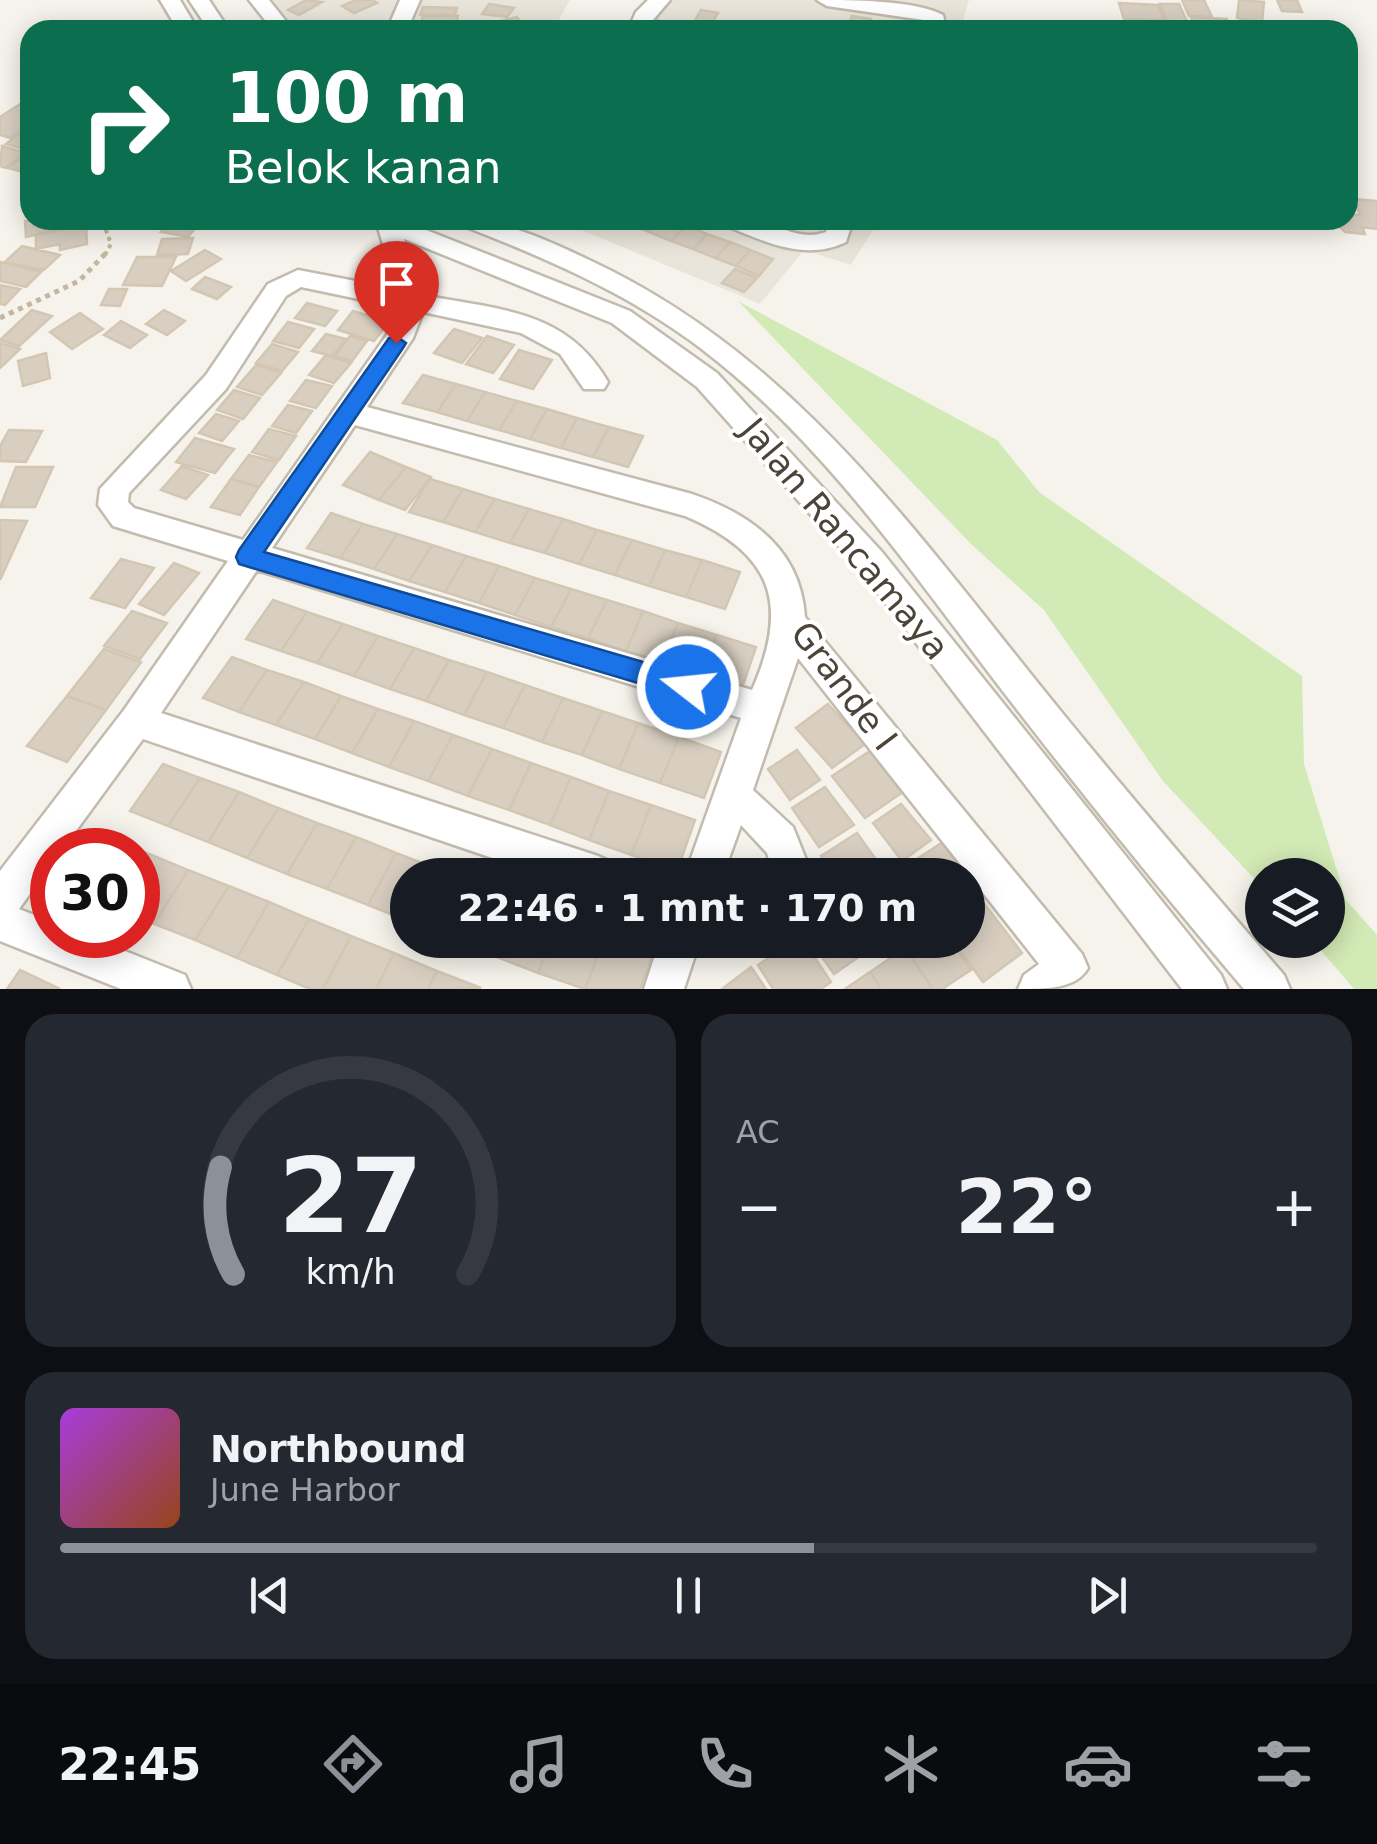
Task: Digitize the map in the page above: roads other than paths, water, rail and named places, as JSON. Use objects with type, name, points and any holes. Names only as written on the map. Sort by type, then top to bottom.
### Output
[{"type":"street","points":[[259,0],[276,20]]},
{"type":"street","points":[[642,20],[660,0]]},
{"type":"street","points":[[827,0],[936,20]]},
{"type":"street","name":"Jalan Rancamaya","points":[[496,230],[560,255],[662,309],[712,342],[781,403],[898,531],[1143,842],[1270,989]]},
{"type":"street","points":[[763,230],[816,244],[837,236],[838,230]]},
{"type":"street","points":[[0,902],[136,720],[404,330],[423,239]]},
{"type":"street","name":"Jalan Rancamaya","points":[[423,239],[621,317],[706,380],[871,561],[1207,989]]},
{"type":"street","points":[[594,382],[570,347],[546,332],[413,299],[298,278],[283,284],[216,382],[115,489],[112,505],[124,516],[248,557],[762,708]]},
{"type":"street","name":"Grande I","points":[[350,413],[717,515],[750,537],[778,569],[785,587],[789,622],[1053,979]]},
{"type":"street","points":[[710,858],[783,651],[789,622]]},
{"type":"street","points":[[136,720],[547,858]]},
{"type":"street","points":[[733,797],[780,839],[790,858]]},
{"type":"street","points":[[0,920],[172,989]]}]
